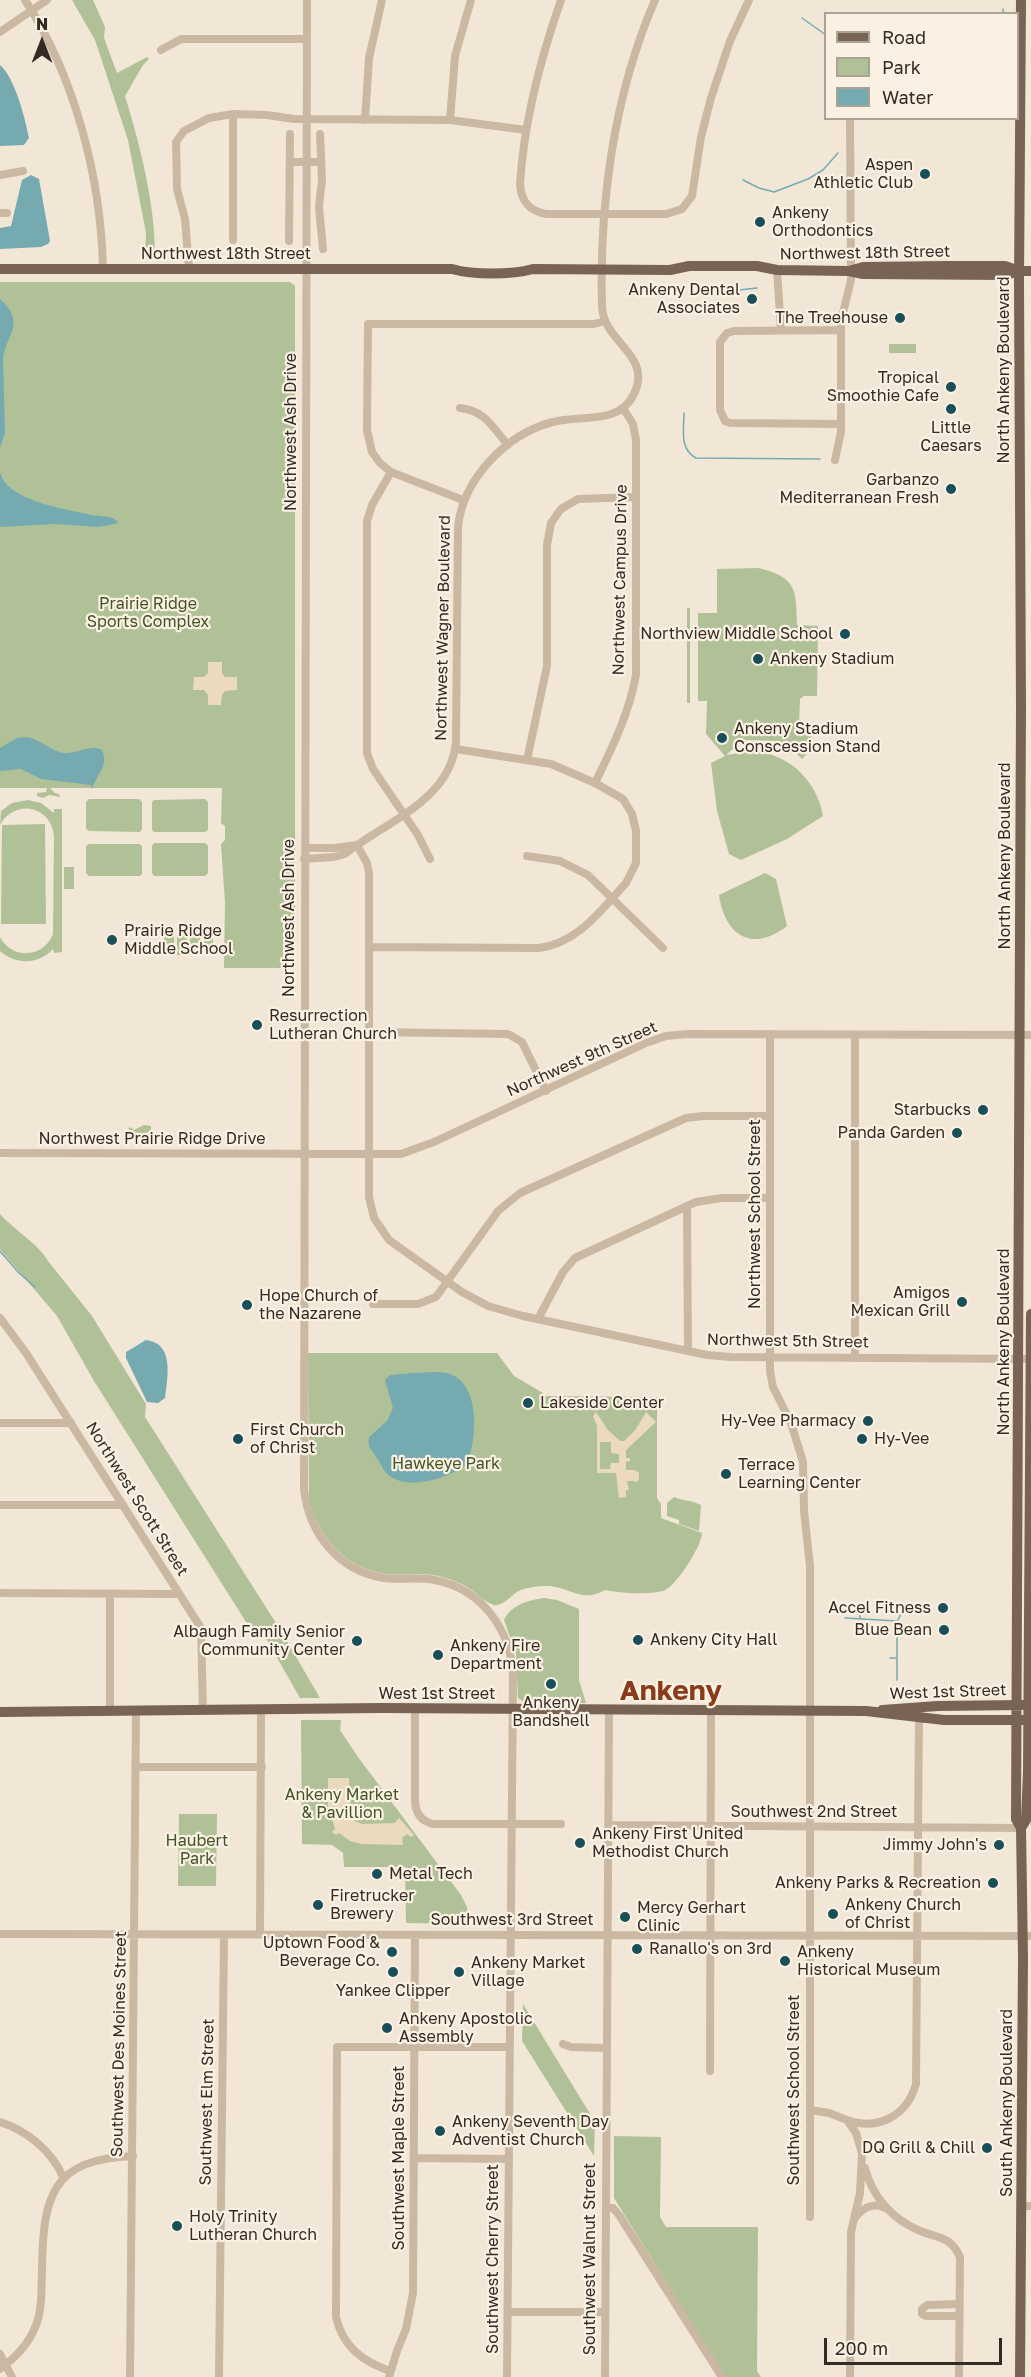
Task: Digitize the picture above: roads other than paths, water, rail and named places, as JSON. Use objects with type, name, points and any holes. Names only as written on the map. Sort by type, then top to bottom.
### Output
[{"type":"main road","name":"North Ankeny Boulevard","points":[[1021,0],[1023,74],[1019,271],[1021,707],[1019,829],[1025,1035],[1027,1359],[1024,1712]]},
{"type":"main road","name":"Northwest 18th Street","points":[[0,269],[452,269],[462,266],[521,266],[532,269],[670,270],[689,266],[758,266],[777,270],[849,271],[863,267],[1005,266],[1019,271],[1031,271]]},
{"type":"main road","name":"North Ankeny Boulevard","points":[[1027,1359],[1031,1314]]},
{"type":"main road","name":"West 1st Street","points":[[0,1712],[415,1709],[874,1711],[919,1712],[944,1720],[1024,1712]]},
{"type":"main road","name":"South Ankeny Boulevard","points":[[1020,2377],[1026,2206],[1027,1936],[1021,1828],[1016,1819],[1024,1712]]},
{"type":"street","points":[[25,0],[60,68],[84,142],[100,220],[103,269]]},
{"type":"street","points":[[0,32],[47,0]]},
{"type":"street","name":"Northwest Ash Drive","points":[[307,0],[304,1490],[313,1526],[327,1546],[354,1568],[387,1578],[437,1581],[460,1589],[480,1602],[495,1618],[507,1641],[513,1665],[512,1709]]},
{"type":"street","points":[[365,120],[369,58],[382,0]]},
{"type":"street","points":[[450,120],[455,56],[471,0]]},
{"type":"street","points":[[561,0],[538,71],[526,130],[520,187],[523,200],[527,205],[547,214],[666,214],[679,211],[691,199],[701,138],[711,98],[730,41],[749,0]]},
{"type":"street","points":[[623,408],[635,393],[638,379],[637,367],[631,353],[614,338],[602,310],[606,214],[611,157],[620,105],[638,42],[655,0]]},
{"type":"street","points":[[161,50],[181,39],[307,39]]},
{"type":"street","points":[[189,268],[185,219],[177,189],[176,147],[180,133],[209,118],[233,114],[307,120],[450,120],[526,130]]},
{"type":"street","points":[[233,114],[233,240]]},
{"type":"street","points":[[835,460],[841,424],[841,330],[843,311],[850,289],[850,120]]},
{"type":"street","points":[[289,241],[290,134]]},
{"type":"street","points":[[320,134],[322,180],[319,207],[323,249]]},
{"type":"street","points":[[290,162],[321,162]]},
{"type":"street","points":[[0,175],[23,171]]},
{"type":"street","points":[[777,270],[782,330]]},
{"type":"street","points":[[463,500],[391,472],[374,455],[368,438],[368,324],[594,324],[605,321]]},
{"type":"street","points":[[841,330],[731,331],[722,338],[721,416],[725,421],[737,424],[841,424]]},
{"type":"street","points":[[460,408],[475,411],[484,416],[508,445]]},
{"type":"street","name":"Northwest Wagner Boulevard","points":[[304,859],[345,854],[404,815],[423,801],[442,780],[456,749],[458,527],[463,500],[471,483],[508,445],[535,428],[567,418],[605,417],[623,408]]},
{"type":"street","name":"Northwest Campus Drive","points":[[595,783],[624,719],[636,675],[636,436],[633,424],[623,408]]},
{"type":"street","points":[[391,472],[372,505],[367,521],[366,746],[369,762],[418,835],[430,859]]},
{"type":"street","points":[[527,760],[547,666],[547,545],[550,523],[561,509],[578,499],[636,497]]},
{"type":"street","points":[[369,947],[550,946],[565,941],[579,932],[630,879],[634,870],[636,825],[631,810],[623,799],[595,783],[551,764],[456,749]]},
{"type":"street","points":[[1019,829],[1031,830]]},
{"type":"street","name":"Northwest Wagner Boulevard","points":[[305,848],[357,845]]},
{"type":"street","name":"Northwest 5th Street","points":[[357,845],[367,863],[369,873],[370,1205],[380,1229],[395,1245],[448,1282],[488,1306],[688,1351],[731,1357],[1027,1359]]},
{"type":"street","points":[[527,856],[555,860],[578,868],[599,883],[663,948]]},
{"type":"street","points":[[369,1032],[508,1034],[522,1042],[546,1091]]},
{"type":"street","name":"Northwest 9th Street","points":[[304,1154],[401,1154],[418,1149],[661,1038],[688,1034],[1025,1035]]},
{"type":"street","name":"Northwest School Street","points":[[770,1034],[770,1357],[773,1387],[791,1423],[802,1462],[810,1566],[811,1711]]},
{"type":"street","points":[[855,1035],[855,1358]]},
{"type":"street","points":[[373,1304],[423,1303],[436,1297],[498,1211],[520,1193],[686,1118],[770,1116]]},
{"type":"street","name":"Northwest Prairie Ridge Drive","points":[[0,1153],[304,1154]]},
{"type":"street","points":[[538,1319],[563,1272],[575,1258],[687,1206],[706,1200],[770,1198]]},
{"type":"street","points":[[687,1206],[688,1351]]},
{"type":"street","name":"Northwest Scott Street","points":[[0,1318],[26,1353],[71,1423],[202,1633],[203,1711]]},
{"type":"street","points":[[0,1423],[71,1423]]},
{"type":"street","points":[[0,1505],[123,1505]]},
{"type":"street","points":[[0,1593],[179,1594]]},
{"type":"street","points":[[110,1594],[110,1712]]},
{"type":"street","points":[[415,1709],[414,1799],[417,1812],[422,1818],[433,1824],[555,1822]]},
{"type":"street","name":"Southwest Cherry Street","points":[[507,2377],[512,1709]]},
{"type":"street","name":"Southwest Walnut Street","points":[[605,2377],[609,1710]]},
{"type":"street","points":[[710,2071],[711,1710]]},
{"type":"street","points":[[260,1935],[261,1711]]},
{"type":"street","name":"Southwest School Street","points":[[810,2217],[811,1711]]},
{"type":"street","name":"Southwest Des Moines Street","points":[[130,2377],[136,1712]]},
{"type":"street","points":[[861,2144],[864,2130],[900,2112],[910,2099],[916,2084],[919,1712]]},
{"type":"street","points":[[136,1767],[262,1767]]},
{"type":"street","name":"Southwest 2nd Street","points":[[608,1825],[1021,1828]]},
{"type":"street","name":"Southwest 3rd Street","points":[[0,1934],[1027,1936]]},
{"type":"street","name":"Southwest Elm Street","points":[[219,2377],[224,1935]]},
{"type":"street","name":"Southwest Maple Street","points":[[390,2374],[406,2330],[413,2293],[415,1935]]},
{"type":"street","points":[[563,2044],[571,2047],[607,2048]]},
{"type":"street","points":[[390,2374],[353,2351],[339,2329],[336,2317],[338,2047],[510,2047]]},
{"type":"street","points":[[810,2110],[829,2113],[847,2121],[874,2124]]},
{"type":"street","points":[[847,2121],[861,2144],[872,2187],[888,2210]]},
{"type":"street","points":[[0,2122],[16,2128],[38,2143],[52,2157],[63,2177]]},
{"type":"street","points":[[3,2367],[22,2350],[32,2336],[38,2320],[43,2225],[48,2206],[63,2177],[99,2159],[133,2156]]},
{"type":"street","points":[[414,2158],[509,2159]]},
{"type":"street","points":[[850,2377],[850,2278],[853,2222],[860,2193],[863,2159]]},
{"type":"street","points":[[853,2222],[865,2208],[878,2205],[907,2225],[946,2239],[953,2244],[960,2257],[959,2377]]},
{"type":"street","points":[[606,2208],[613,2208],[619,2214],[722,2377]]},
{"type":"street","points":[[959,2316],[926,2316],[922,2314],[922,2309],[927,2305],[960,2304]]},
{"type":"street","points":[[508,2312],[605,2312]]},
{"type":"street","points":[[0,2354],[3,2367],[12,2377]]},
{"type":"water","points":[[0,65],[15,89],[22,110],[29,138],[24,145],[0,146]]},
{"type":"water","points":[[31,175],[39,179],[50,241],[41,247],[0,249],[0,228],[11,226],[22,180]]},
{"type":"water","points":[[0,299],[8,307],[14,321],[3,358],[5,433],[0,448]]},
{"type":"water","points":[[0,472],[5,482],[13,490],[37,502],[104,516],[118,522],[97,527],[55,524],[0,527]]},
{"type":"water","points":[[27,737],[64,753],[93,748],[102,750],[103,765],[92,789],[91,785],[41,779],[21,769],[0,771],[0,748],[17,738]]},
{"type":"water","points":[[146,1340],[155,1342],[161,1347],[167,1362],[165,1398],[158,1403],[147,1402],[126,1358],[126,1352]]},
{"type":"water","points":[[446,1373],[460,1380],[472,1401],[474,1428],[467,1464],[439,1478],[405,1482],[387,1474],[370,1448],[369,1437],[387,1421],[393,1408],[385,1380],[390,1375]]},
{"type":"waterway","points":[[802,18],[824,34]]},
{"type":"waterway","points":[[743,180],[774,192],[808,179],[823,170],[838,153]]},
{"type":"waterway","points":[[739,290],[757,288]]},
{"type":"waterway","points":[[684,413],[685,444],[696,458],[820,459]]},
{"type":"waterway","points":[[0,1251],[35,1287]]},
{"type":"waterway","points":[[860,1610],[860,1618]]},
{"type":"waterway","points":[[898,1620],[903,1610]]},
{"type":"waterway","points":[[845,1618],[897,1621],[897,1680]]},
{"type":"waterway","points":[[890,1658],[897,1658]]},
{"type":"place","name":"Aspen Athletic Club","points":[[925,174]]},
{"type":"place","name":"Ankeny Orthodontics","points":[[760,222]]},
{"type":"place","name":"Ankeny Dental Associates","points":[[752,299]]},
{"type":"place","name":"The Treehouse","points":[[900,318]]},
{"type":"place","name":"Tropical Smoothie Cafe","points":[[951,387]]},
{"type":"place","name":"Little Caesars","points":[[951,409]]},
{"type":"place","name":"Garbanzo Mediterranean Fresh","points":[[951,489]]},
{"type":"place","name":"Northview Middle School","points":[[845,634]]},
{"type":"place","name":"Ankeny Stadium","points":[[758,659]]},
{"type":"place","name":"Ankeny Stadium Conscession Stand","points":[[722,738]]},
{"type":"place","name":"Prairie Ridge Middle School","points":[[112,940]]},
{"type":"place","name":"Resurrection Lutheran Church","points":[[257,1025]]},
{"type":"place","name":"Starbucks","points":[[983,1110]]},
{"type":"place","name":"Panda Garden","points":[[957,1133]]},
{"type":"place","name":"Amigos Mexican Grill","points":[[962,1302]]},
{"type":"place","name":"Hope Church of the Nazarene","points":[[247,1305]]},
{"type":"place","name":"Lakeside Center","points":[[528,1403]]},
{"type":"place","name":"Hy-Vee Pharmacy","points":[[868,1421]]},
{"type":"place","name":"First Church of Christ","points":[[238,1439]]},
{"type":"place","name":"Hy-Vee","points":[[862,1439]]},
{"type":"place","name":"Terrace Learning Center","points":[[726,1474]]},
{"type":"place","name":"Accel Fitness","points":[[943,1608]]},
{"type":"place","name":"Blue Bean","points":[[944,1630]]},
{"type":"place","name":"Ankeny City Hall","points":[[638,1640]]},
{"type":"place","name":"Albaugh Family Senior Community Center","points":[[357,1641]]},
{"type":"place","name":"Ankeny Fire Department","points":[[438,1655]]},
{"type":"place","name":"Ankeny Bandshell","points":[[551,1684]]},
{"type":"place","name":"Ankeny First United Methodist Church","points":[[580,1843]]},
{"type":"place","name":"Jimmy John's","points":[[999,1845]]},
{"type":"place","name":"Metal Tech","points":[[377,1874]]},
{"type":"place","name":"Ankeny Parks & Recreation","points":[[993,1883]]},
{"type":"place","name":"Firetrucker Brewery","points":[[318,1905]]},
{"type":"place","name":"Ankeny Church of Christ","points":[[833,1914]]},
{"type":"place","name":"Mercy Gerhart Clinic","points":[[625,1917]]},
{"type":"place","name":"Ranallo's on 3rd","points":[[637,1949]]},
{"type":"place","name":"Uptown Food & Beverage Co.","points":[[392,1952]]},
{"type":"place","name":"Ankeny Historical Museum","points":[[785,1961]]},
{"type":"place","name":"Yankee Clipper","points":[[393,1972]]},
{"type":"place","name":"Ankeny Market Village","points":[[459,1972]]},
{"type":"place","name":"Ankeny Apostolic Assembly","points":[[387,2028]]},
{"type":"place","name":"Ankeny Seventh Day Adventist Church","points":[[440,2131]]},
{"type":"place","name":"DQ Grill & Chill","points":[[987,2148]]},
{"type":"place","name":"Holy Trinity Lutheran Church","points":[[177,2226]]},
{"type":"district","name":"Ankeny","points":[[671,1691]]},
{"type":"park label","name":"Prairie Ridge Sports Complex","points":[[148,613]]},
{"type":"park label","name":"Hawkeye Park","points":[[446,1464]]},
{"type":"park label","name":"Ankeny Market & Pavillion","points":[[342,1804]]},
{"type":"park label","name":"Haubert Park","points":[[197,1850]]}]
